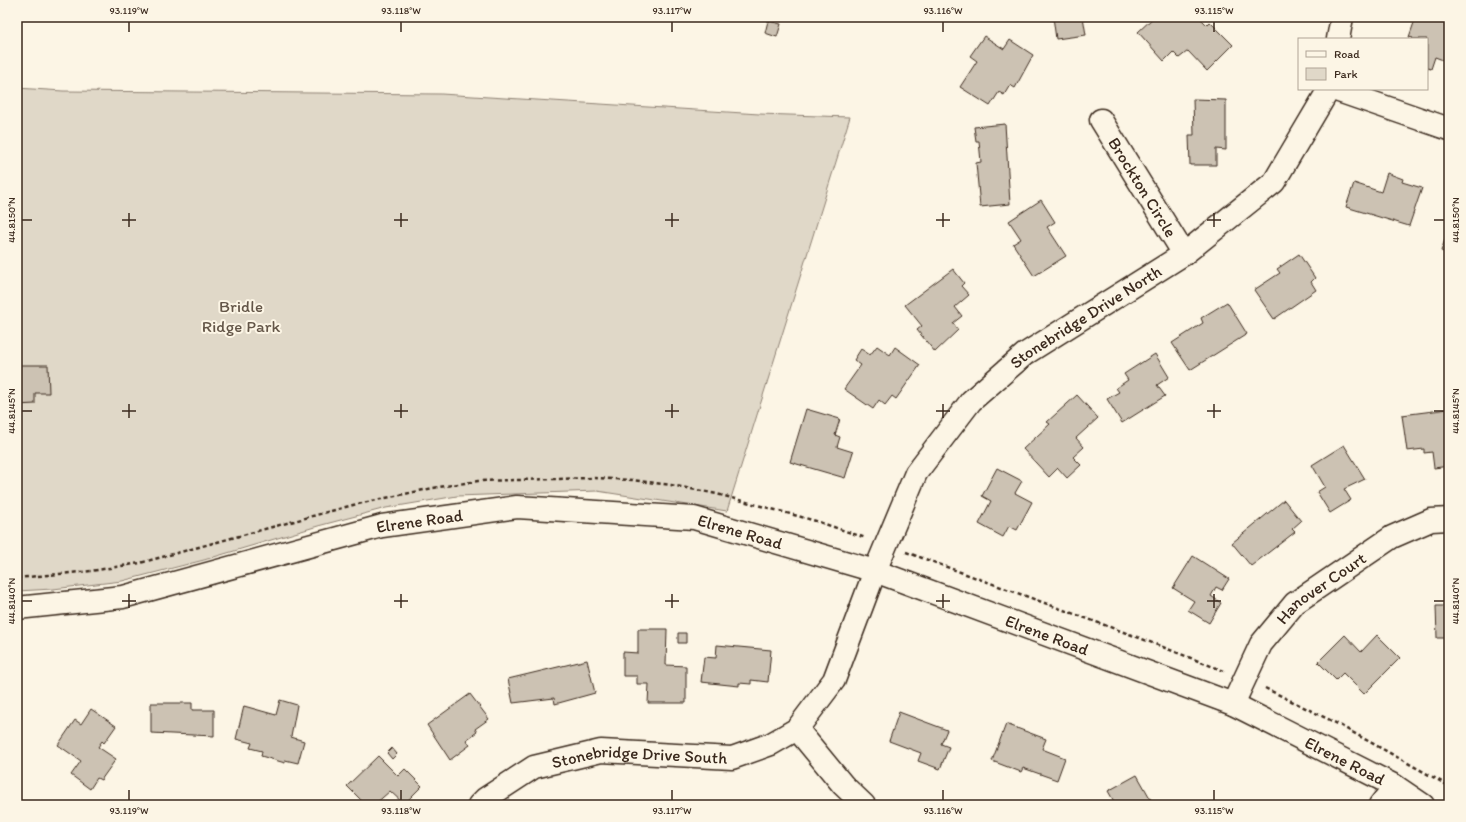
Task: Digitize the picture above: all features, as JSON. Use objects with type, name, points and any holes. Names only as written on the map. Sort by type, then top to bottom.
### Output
[{"type":"street","points":[[1338,38],[1342,17]]},
{"type":"street","name":"Stonebridge Drive North","points":[[875,571],[916,473],[971,401],[1024,354],[1184,254],[1274,182],[1328,90]]},
{"type":"street","points":[[1336,90],[1449,129]]},
{"type":"street","name":"Brockton Circle","points":[[1101,120],[1184,254]]},
{"type":"street","name":"Elrene Road","points":[[17,608],[123,597],[382,526],[517,507],[694,518],[875,571],[1234,704],[1395,786],[1423,805]]},
{"type":"street","name":"Hanover Court","points":[[1234,704],[1261,644],[1295,603],[1392,537],[1431,520],[1449,518]]},
{"type":"street","name":"Stonebridge Drive South","points":[[479,805],[485,799],[534,766],[601,751],[732,758],[771,744],[797,729],[834,680],[875,571]]},
{"type":"street","points":[[797,729],[843,785],[864,805]]},
{"type":"street","points":[[1380,805],[1395,786]]},
{"type":"path","points":[[17,578],[91,571],[140,563],[353,505],[432,488],[478,481],[594,478],[632,480],[671,485],[717,494],[816,521],[886,545],[1137,637],[1245,679],[1334,722],[1449,786]]},
{"type":"green space","name":"Bridle Ridge Park","points":[[17,88],[63,91],[441,94],[759,114],[850,117],[727,511],[597,491],[457,496],[386,508],[318,526],[204,560],[122,581],[53,589],[17,591]]},
{"type":"building","points":[[1053,17],[1083,17],[1086,35],[1056,39]]},
{"type":"building","points":[[1154,17],[1199,17],[1207,25],[1210,22],[1233,45],[1207,71],[1188,51],[1179,58],[1173,52],[1164,61],[1138,32]]},
{"type":"building","points":[[1416,17],[1441,17],[1449,20],[1449,53],[1446,51],[1443,60],[1435,57],[1431,69],[1428,68],[1428,38],[1409,37]]},
{"type":"building","points":[[768,21],[781,24],[777,37],[765,33]]},
{"type":"building","points":[[984,36],[1004,49],[1010,40],[1033,55],[1015,88],[1010,85],[1004,95],[999,92],[990,106],[960,87],[977,61],[970,56]]},
{"type":"building","points":[[1193,99],[1226,100],[1226,150],[1216,149],[1216,165],[1190,165],[1189,135],[1194,135]]},
{"type":"building","points":[[1005,124],[1010,204],[980,207],[976,163],[981,162],[979,141],[976,141],[974,127]]},
{"type":"building","points":[[1387,173],[1403,179],[1402,182],[1422,188],[1409,226],[1346,207],[1354,183],[1381,192]]},
{"type":"building","points":[[1041,200],[1055,222],[1047,227],[1066,256],[1034,276],[1013,244],[1021,239],[1009,221]]},
{"type":"building","points":[[1449,228],[1449,254],[1441,251]]},
{"type":"building","points":[[1299,254],[1315,278],[1311,282],[1316,290],[1274,319],[1254,290],[1280,273],[1277,269]]},
{"type":"building","points":[[953,269],[964,283],[961,286],[969,295],[955,307],[962,316],[953,323],[958,330],[935,352],[917,330],[922,326],[905,305]]},
{"type":"building","points":[[1227,302],[1247,334],[1190,370],[1172,343],[1203,323],[1201,318]]},
{"type":"building","points":[[877,346],[890,355],[895,347],[920,365],[896,399],[892,396],[885,405],[879,400],[873,409],[844,389],[861,365],[854,360],[861,349],[870,355]]},
{"type":"building","points":[[1155,354],[1169,377],[1157,385],[1165,396],[1122,423],[1107,399],[1119,392],[1116,388],[1128,380],[1124,374]]},
{"type":"building","points":[[17,365],[48,365],[49,393],[35,393],[35,404],[17,405]]},
{"type":"building","points":[[1077,395],[1098,418],[1076,438],[1084,447],[1073,457],[1081,465],[1067,478],[1058,468],[1049,477],[1023,449],[1050,424],[1047,422]]},
{"type":"building","points":[[806,409],[840,419],[835,435],[840,437],[837,447],[853,452],[845,478],[790,462]]},
{"type":"building","points":[[1449,409],[1449,466],[1434,468],[1432,452],[1424,453],[1424,449],[1407,451],[1402,415]]},
{"type":"building","points":[[1344,445],[1365,479],[1344,489],[1351,500],[1330,513],[1317,492],[1325,487],[1312,465]]},
{"type":"building","points":[[997,468],[1022,481],[1015,493],[1032,502],[1017,530],[1009,526],[1003,537],[979,524],[991,501],[982,496]]},
{"type":"building","points":[[1284,500],[1301,521],[1292,529],[1295,532],[1251,566],[1232,543]]},
{"type":"building","points":[[1193,556],[1229,579],[1222,590],[1216,587],[1211,596],[1221,603],[1209,623],[1188,610],[1194,601],[1173,588]]},
{"type":"building","points":[[1436,606],[1449,606],[1449,638],[1437,638]]},
{"type":"building","points":[[638,629],[667,629],[666,665],[686,666],[686,703],[648,703],[649,684],[637,684],[637,676],[623,676],[623,652],[638,653]]},
{"type":"building","points":[[678,633],[686,633],[686,643],[678,643]]},
{"type":"building","points":[[1345,635],[1361,652],[1377,635],[1400,658],[1364,694],[1343,673],[1336,680],[1318,662]]},
{"type":"building","points":[[717,645],[771,650],[768,682],[751,680],[751,684],[739,683],[739,686],[701,682],[704,657],[716,658]]},
{"type":"building","points":[[587,660],[595,693],[555,704],[554,698],[513,703],[508,679]]},
{"type":"building","points":[[470,694],[489,719],[475,729],[477,732],[466,740],[470,745],[450,760],[427,725]]},
{"type":"building","points":[[280,700],[297,705],[291,737],[304,741],[298,763],[285,760],[285,763],[261,756],[262,751],[250,748],[252,743],[236,739],[244,706],[276,715]]},
{"type":"building","points":[[151,703],[192,703],[192,710],[214,710],[214,736],[151,733]]},
{"type":"building","points":[[91,709],[116,726],[104,743],[102,741],[98,747],[116,759],[101,780],[97,778],[90,789],[71,775],[81,761],[58,745],[75,720],[81,724]]},
{"type":"building","points":[[899,712],[947,730],[941,744],[949,747],[940,769],[918,761],[921,753],[889,741]]},
{"type":"building","points":[[1006,724],[1046,739],[1042,749],[1065,758],[1057,780],[1023,768],[1021,772],[992,761]]},
{"type":"building","points":[[392,748],[397,754],[392,759],[387,753]]},
{"type":"building","points":[[378,756],[398,776],[405,769],[422,786],[404,804],[390,791],[374,805],[366,805],[347,786]]},
{"type":"building","points":[[1137,775],[1154,805],[1116,805],[1108,791]]}]
